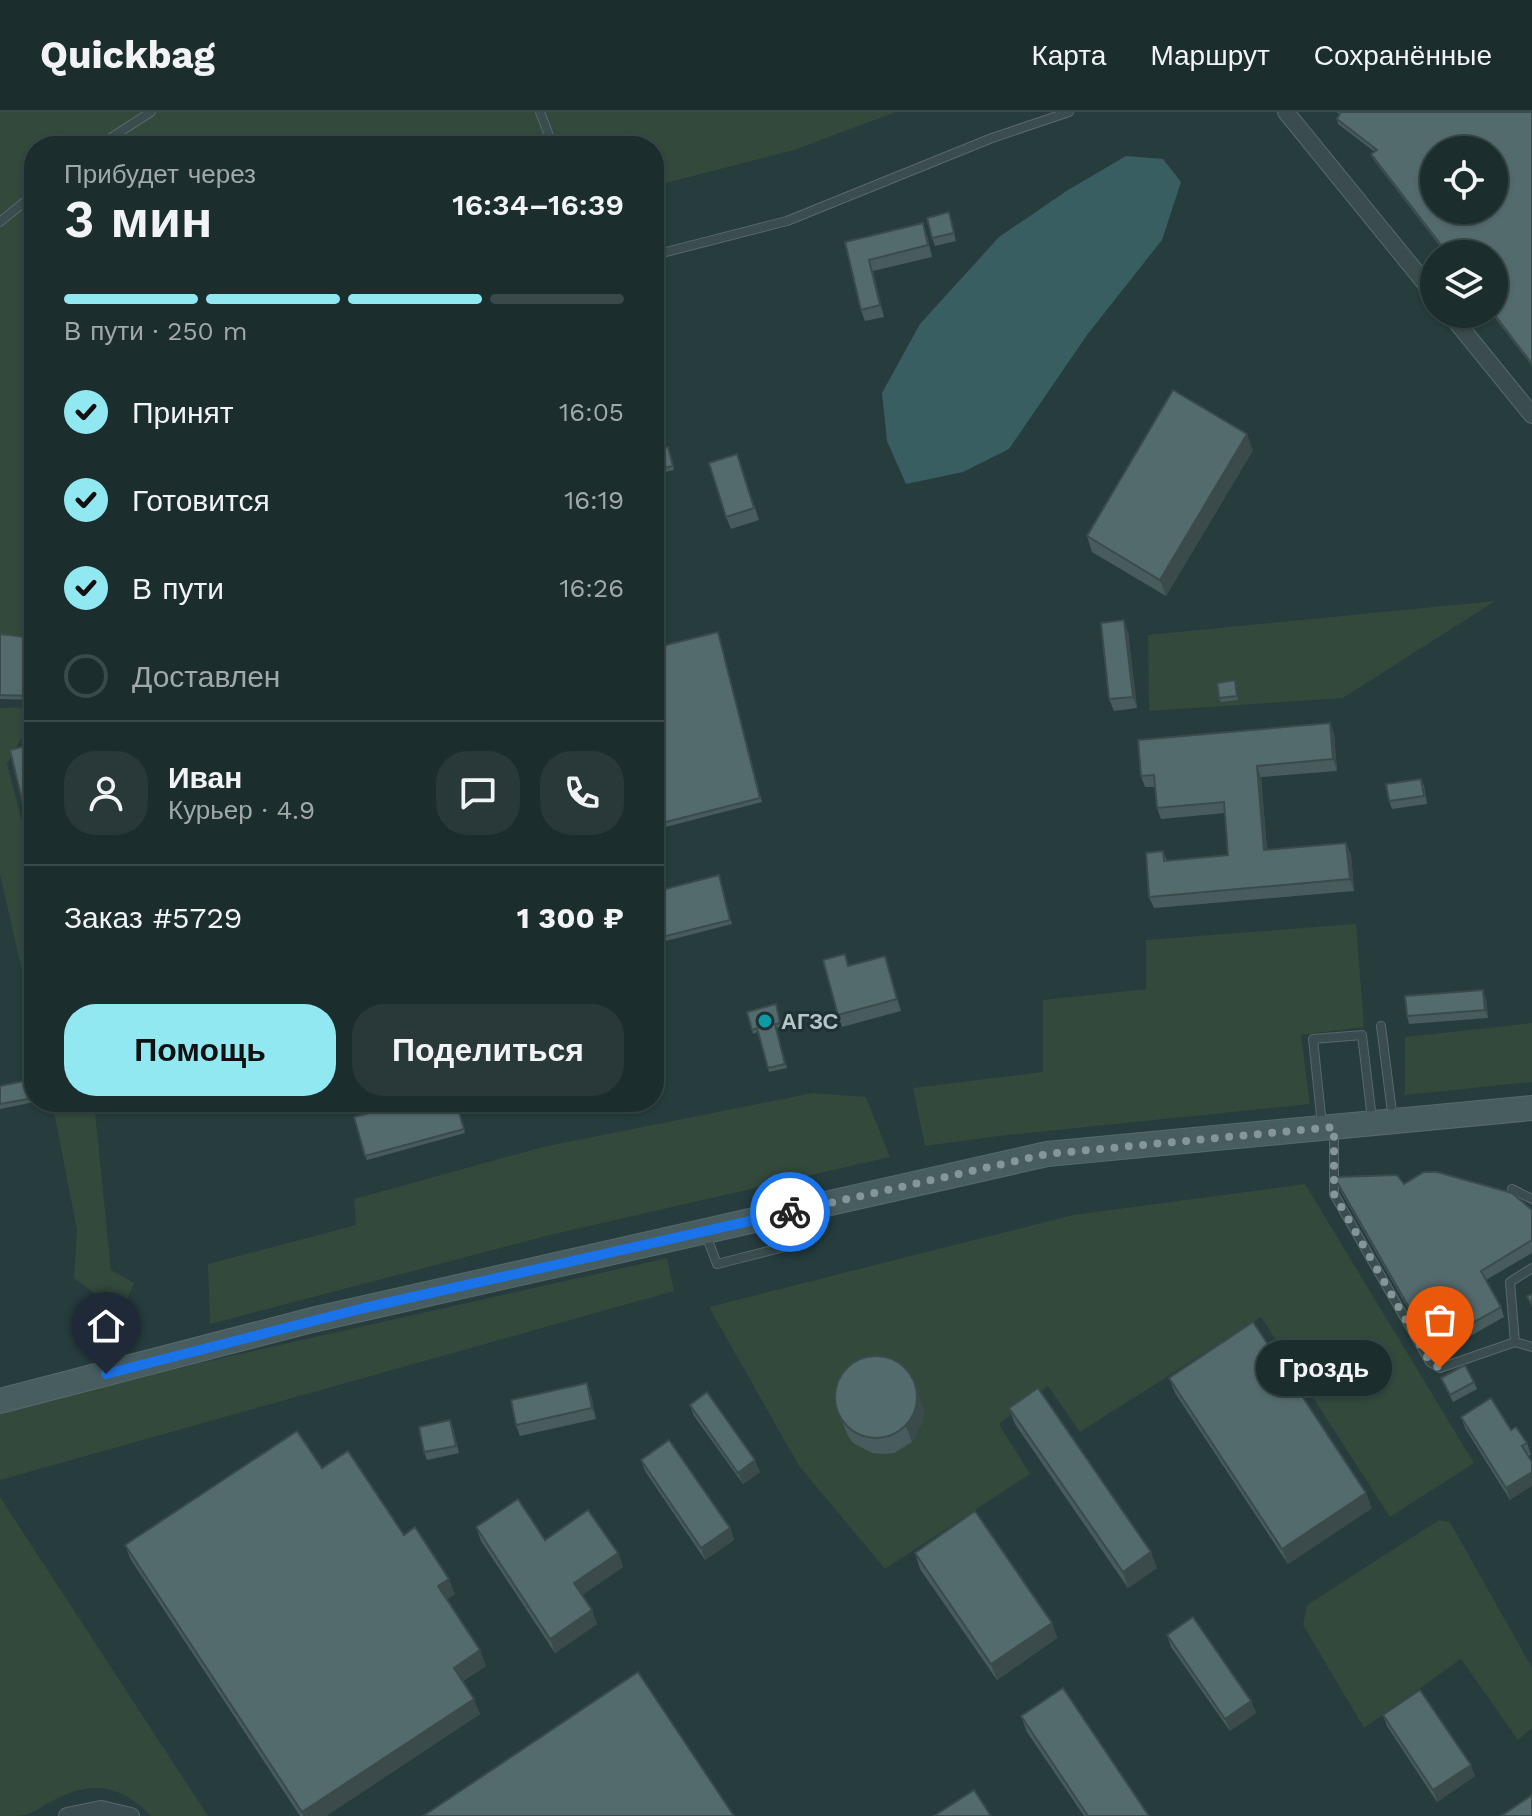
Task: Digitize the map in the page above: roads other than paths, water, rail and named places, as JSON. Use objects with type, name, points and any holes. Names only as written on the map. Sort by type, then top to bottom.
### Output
[{"type":"main road","points":[[0,1401],[312,1320],[1047,1154],[1532,1108]]},
{"type":"street","points":[[1286,112],[1420,277]]},
{"type":"street","points":[[1461,328],[1532,415]]},
{"type":"street","points":[[67,1816],[101,1809],[131,1816]]},
{"type":"lane","points":[[114,136],[151,112]]},
{"type":"lane","points":[[540,112],[549,136]]},
{"type":"lane","points":[[664,252],[787,221],[992,138],[1069,112]]},
{"type":"lane","points":[[0,222],[24,202]]},
{"type":"lane","points":[[1381,1026],[1383,1122]]},
{"type":"lane","points":[[1383,1122],[1362,1035],[1313,1039],[1328,1127],[1334,1194],[1430,1362],[1440,1368],[1515,1342],[1532,1347]]},
{"type":"lane","points":[[1512,1189],[1532,1199]]},
{"type":"lane","points":[[704,1231],[717,1264],[796,1244],[791,1212]]},
{"type":"lane","points":[[1515,1342],[1510,1282],[1532,1268]]},
{"type":"water","points":[[1126,156],[1163,159],[1181,182],[1162,240],[1087,335],[1009,449],[963,472],[906,484],[887,441],[882,393],[920,324],[999,237],[1068,190]]},
{"type":"place","name":"АГЗС","points":[[765,1021]]},
{"type":"place","name":"Гроздь","points":[[1440,1368]]}]
